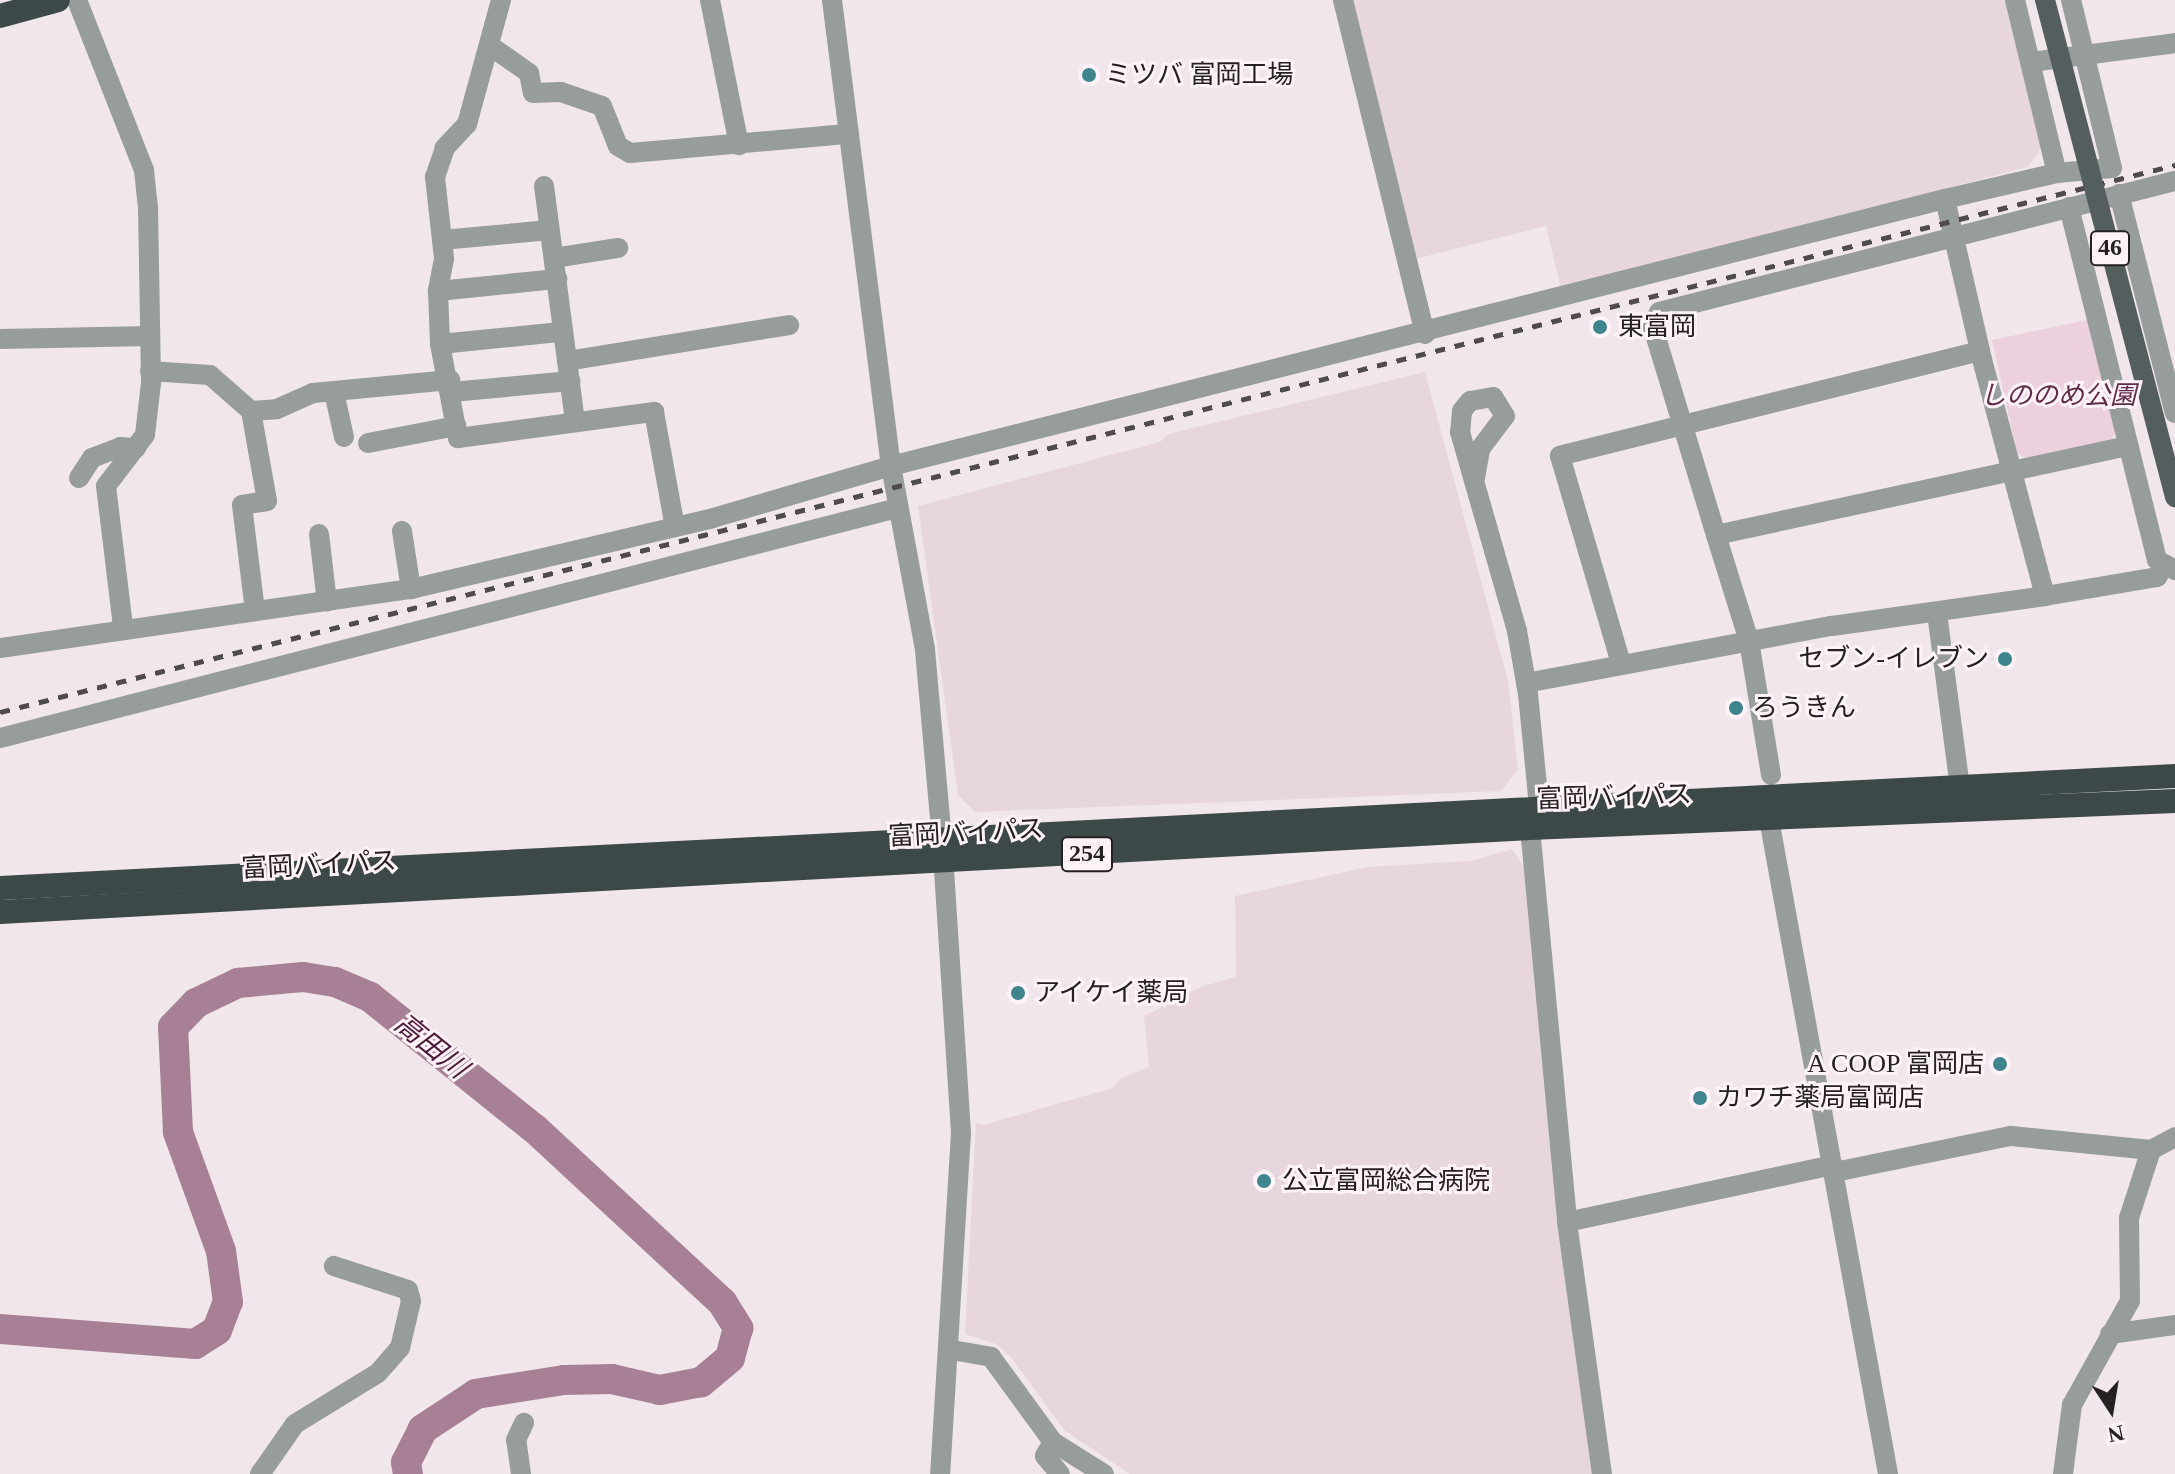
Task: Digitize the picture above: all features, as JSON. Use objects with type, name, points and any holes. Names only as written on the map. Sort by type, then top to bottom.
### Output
[{"type":"highway","points":[[0,16],[58,0]]},
{"type":"highway","name":"富岡バイパス","points":[[0,912],[942,851],[1535,817],[1960,787],[2175,776]]},
{"type":"highway","name":"富岡バイパス","points":[[1535,817],[1769,819],[2175,801]]},
{"type":"highway","name":"富岡バイパス","points":[[0,888],[942,851]]},
{"type":"main road","name":"46","points":[[2045,0],[2175,497]]},
{"type":"street","points":[[77,0],[144,170],[150,336],[145,435],[106,486],[123,627]]},
{"type":"street","points":[[501,0],[467,124],[445,148],[435,177],[442,240],[438,291],[440,344],[451,386],[458,438],[654,412],[675,527]]},
{"type":"street","points":[[710,0],[739,145]]},
{"type":"street","points":[[832,0],[891,466],[925,650],[942,851],[961,1133],[952,1350],[940,1474]]},
{"type":"street","points":[[1343,0],[1425,334]]},
{"type":"street","points":[[2015,0],[2057,173]]},
{"type":"street","points":[[0,646],[411,589],[675,527],[891,466],[1425,334],[1945,199],[2057,173],[2112,168],[2071,0]]},
{"type":"street","points":[[2031,62],[2175,43]]},
{"type":"street","points":[[489,45],[529,73],[533,93],[561,92],[602,106],[618,146],[630,153],[849,134]]},
{"type":"street","points":[[1771,775],[1749,641],[1653,327],[1659,312],[2175,181]]},
{"type":"street","points":[[544,186],[575,422]]},
{"type":"street","points":[[2119,194],[2174,404]]},
{"type":"street","points":[[1945,199],[1980,351],[2045,596]]},
{"type":"street","points":[[1527,689],[1621,663],[1684,657],[1749,641],[2157,577],[2170,567],[2157,560],[2069,207]]},
{"type":"street","points":[[442,240],[550,230]]},
{"type":"street","points":[[554,258],[618,248]]},
{"type":"street","points":[[438,291],[557,279]]},
{"type":"street","points":[[251,411],[277,409],[298,396],[451,386],[568,371],[789,325]]},
{"type":"street","points":[[440,344],[561,332]]},
{"type":"street","points":[[0,339],[150,336]]},
{"type":"street","points":[[1621,663],[1560,456],[1980,351]]},
{"type":"street","points":[[150,371],[210,375],[251,411],[267,501],[242,505],[255,611]]},
{"type":"street","points":[[334,392],[344,437]]},
{"type":"street","points":[[368,443],[456,426]]},
{"type":"street","points":[[1716,535],[2129,446]]},
{"type":"street","points":[[79,478],[92,458],[120,447],[136,448]]},
{"type":"street","points":[[1475,478],[1527,689],[1567,1222],[1602,1474]]},
{"type":"street","points":[[0,738],[898,508]]},
{"type":"street","points":[[402,531],[411,589]]},
{"type":"street","points":[[319,534],[327,602]]},
{"type":"street","points":[[1937,613],[1960,787]]},
{"type":"street","points":[[1769,819],[1888,1474]]},
{"type":"street","points":[[1567,1222],[2011,1136],[2151,1150],[2175,1137]]},
{"type":"street","points":[[2063,1474],[2072,1405],[2130,1301],[2129,1218],[2151,1150]]},
{"type":"street","points":[[260,1474],[295,1424],[378,1373],[400,1348],[411,1301],[408,1290],[334,1266]]},
{"type":"street","points":[[2110,1334],[2175,1325]]},
{"type":"street","points":[[952,1350],[991,1357],[1053,1442],[1104,1474]]},
{"type":"street","points":[[521,1474],[516,1440],[524,1423]]},
{"type":"street","points":[[1053,1442],[1045,1456],[1060,1474]]},
{"type":"shaded area","points":[[1350,0],[2009,0],[2046,141],[2028,167],[1561,289],[1546,226],[1415,259]]},
{"type":"shaded area","points":[[1425,372],[1508,681],[1518,769],[1501,791],[975,812],[958,795],[918,506],[1160,442],[1168,434]]},
{"type":"shaded area","name":"公立富岡総合病院","points":[[1512,849],[1526,870],[1562,1236],[1595,1474],[1130,1474],[1065,1431],[1010,1356],[996,1344],[965,1334],[976,1123],[983,1125],[1113,1088],[1119,1079],[1149,1067],[1144,1016],[1203,986],[1236,977],[1235,896],[1368,867],[1471,861]]},
{"type":"green space","name":"しののめ公園","points":[[2092,319],[2119,426],[2112,439],[2027,460],[2017,453],[1992,340]]},
{"type":"waterway","name":"高田川","points":[[0,1329],[195,1344],[217,1330],[228,1302],[221,1251],[178,1132],[173,1027],[196,1003],[238,983],[303,977],[335,982],[370,997],[535,1129],[722,1302],[738,1328],[730,1358],[701,1382],[660,1390],[612,1379],[564,1380],[476,1394],[423,1429],[406,1462],[408,1474]]},
{"type":"railway","points":[[0,712],[2175,165]]},
{"type":"place","name":"ミツバ 富岡工場","points":[[1089,75]]},
{"type":"place","name":"東富岡","points":[[1600,327]]},
{"type":"place","name":"セブン-イレブン","points":[[2005,659]]},
{"type":"place","name":"ろうきん","points":[[1736,708]]},
{"type":"place","name":"アイケイ薬局","points":[[1018,993]]},
{"type":"place","name":"A COOP 富岡店","points":[[2000,1064]]},
{"type":"place","name":"カワチ薬局富岡店","points":[[1700,1098]]},
{"type":"place","name":"公立富岡総合病院","points":[[1264,1181]]}]
